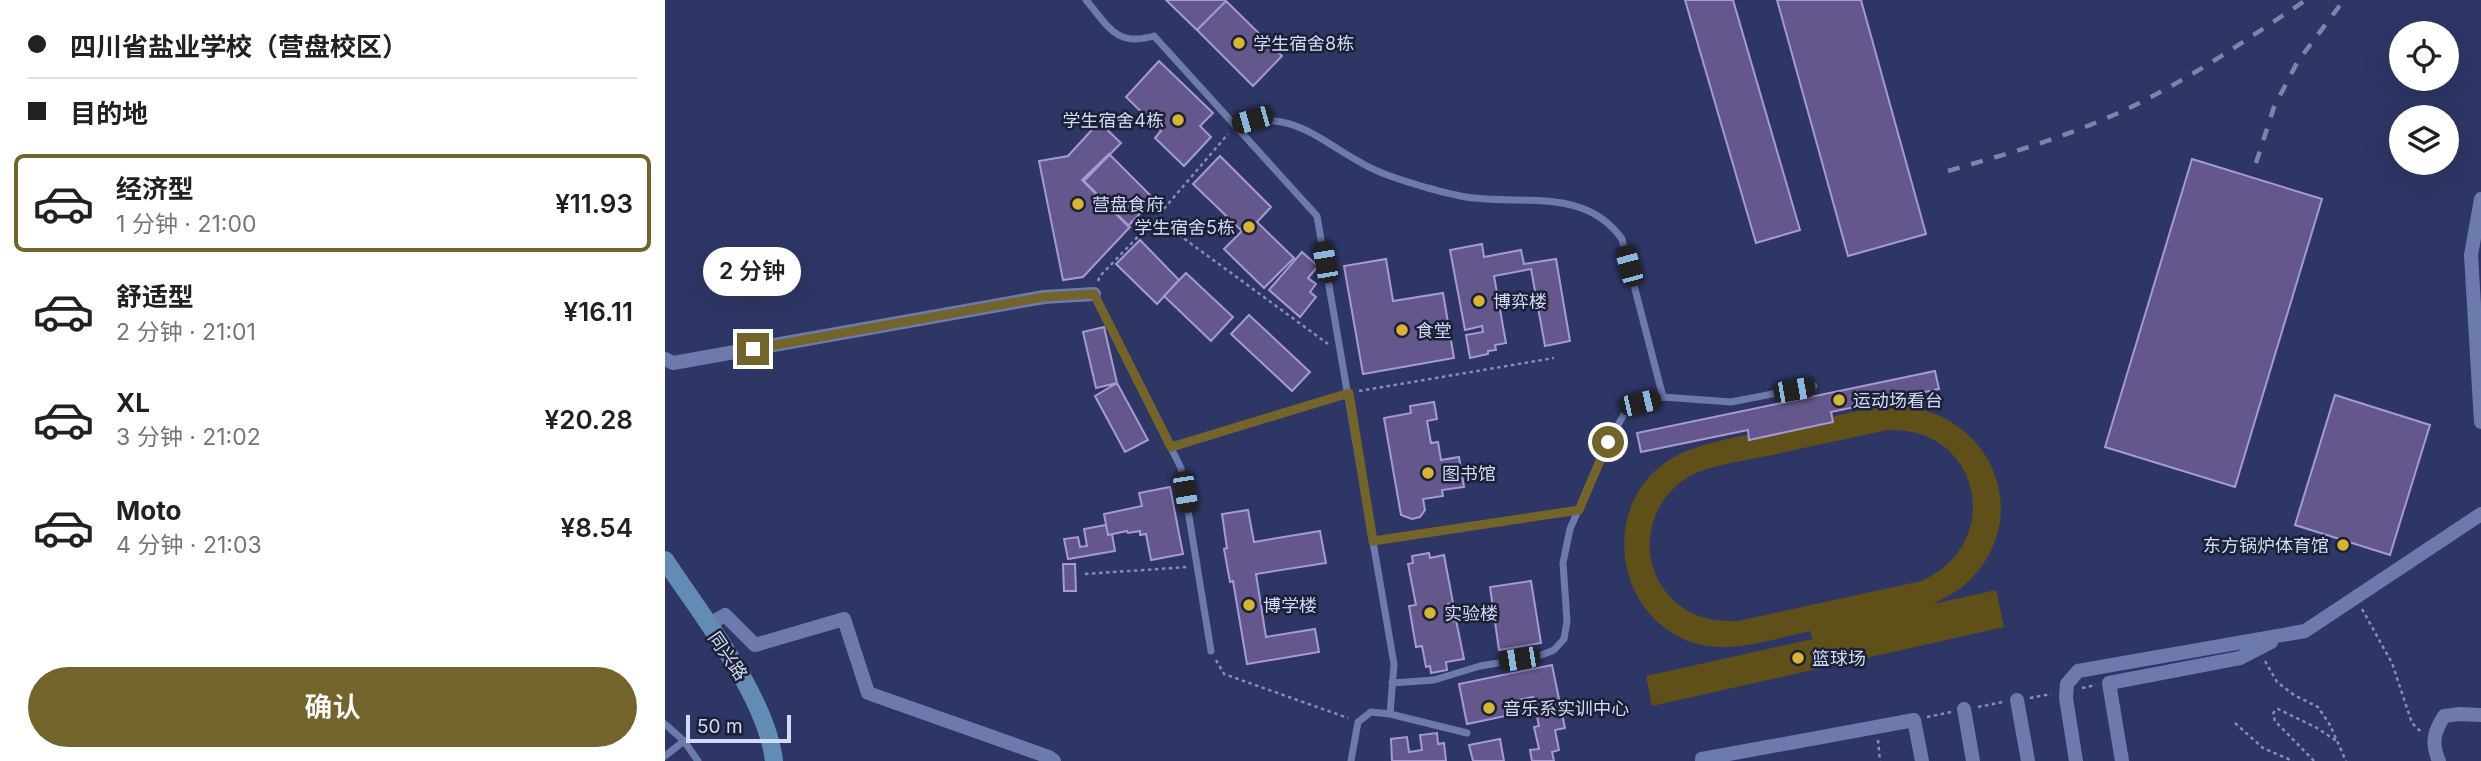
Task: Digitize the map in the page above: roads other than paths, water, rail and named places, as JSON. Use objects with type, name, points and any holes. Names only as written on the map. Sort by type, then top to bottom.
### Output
[{"type":"main road","name":"同兴路","points":[[665,560],[750,689],[773,749],[774,761]]},
{"type":"street","points":[[2481,199],[2471,255],[2481,422]]},
{"type":"street","points":[[665,359],[673,363],[1044,297],[1094,294]]},
{"type":"street","points":[[2076,761],[2067,684],[2078,671],[2305,631],[2481,514]]},
{"type":"street","points":[[708,625],[725,615],[755,645],[844,620],[868,693],[1054,761]]},
{"type":"street","points":[[2122,761],[2109,683],[2240,658],[2284,636]]},
{"type":"street","points":[[2017,700],[2028,761]]},
{"type":"street","points":[[1964,709],[1973,761]]},
{"type":"street","points":[[2439,761],[2434,731],[2444,716],[2481,715]]},
{"type":"street","points":[[1698,760],[1913,720],[1921,761]]},
{"type":"lane","points":[[1086,0],[1119,37],[1136,41],[1154,36],[1317,216],[1394,664],[1390,714]]},
{"type":"lane","points":[[1235,125],[1252,120],[1271,119],[1294,124],[1369,168],[1425,187],[1473,198],[1576,205],[1599,215],[1614,227],[1622,239],[1663,397]]},
{"type":"lane","points":[[1094,294],[1181,468],[1211,651]]},
{"type":"lane","points":[[1392,684],[1434,680],[1480,666],[1539,656],[1554,650],[1564,639],[1567,621],[1563,563],[1570,529],[1608,442],[1625,413],[1640,403],[1663,397],[1731,402],[1814,386]]},
{"type":"lane","points":[[1171,447],[1349,393]]},
{"type":"lane","points":[[1373,541],[1579,510]]},
{"type":"lane","points":[[1351,761],[1358,722],[1371,712],[1390,714],[1467,733]]},
{"type":"lane","points":[[665,724],[684,741],[698,761]]},
{"type":"lane","points":[[665,756],[684,741]]},
{"type":"railway","points":[[1948,171],[2050,140],[2135,105],[2210,63],[2306,0]]},
{"type":"railway","points":[[2256,163],[2274,107],[2298,61],[2344,0]]},
{"type":"place","name":"学生宿舍8栋","points":[[1239,43]]},
{"type":"place","name":"学生宿舍4栋","points":[[1178,120]]},
{"type":"place","name":"营盘食府","points":[[1078,204]]},
{"type":"place","name":"学生宿舍5栋","points":[[1249,227]]},
{"type":"place","name":"博弈楼","points":[[1479,301]]},
{"type":"place","name":"食堂","points":[[1402,330]]},
{"type":"place","name":"运动场看台","points":[[1839,400]]},
{"type":"place","name":"图书馆","points":[[1428,473]]},
{"type":"place","name":"东方锅炉体育馆","points":[[2343,545]]},
{"type":"place","name":"博学楼","points":[[1249,605]]},
{"type":"place","name":"实验楼","points":[[1430,613]]},
{"type":"place","name":"篮球场","points":[[1798,658]]},
{"type":"place","name":"音乐系实训中心","points":[[1489,708]]}]
